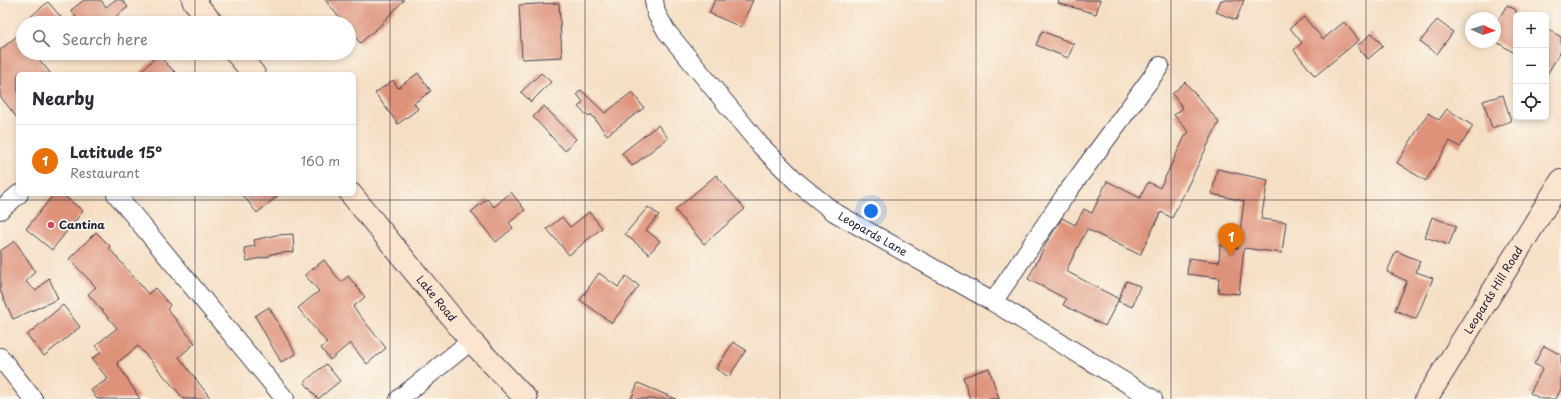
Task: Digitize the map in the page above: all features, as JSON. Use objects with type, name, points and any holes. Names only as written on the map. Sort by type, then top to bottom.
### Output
[{"type":"main road","points":[[193,0],[206,16]]},
{"type":"main road","points":[[242,60],[252,72]]},
{"type":"main road","name":"Leopards Hill Road","points":[[1426,399],[1561,181]]},
{"type":"main road","name":"Lake Road","points":[[353,196],[471,341],[526,399]]},
{"type":"street","name":"Leopards Lane","points":[[654,0],[656,13],[667,32],[761,146],[798,183],[834,212],[993,302],[1153,399]]},
{"type":"street","points":[[993,302],[1066,194],[1160,66]]},
{"type":"street","points":[[0,210],[17,196]]},
{"type":"street","points":[[118,196],[284,399]]},
{"type":"street","points":[[399,399],[471,341]]},
{"type":"street","points":[[0,357],[33,399]]},
{"type":"building","points":[[84,0],[101,0],[106,7],[115,0],[122,0],[128,7],[117,16],[75,16],[71,10]]},
{"type":"building","points":[[325,0],[404,0],[382,24],[360,43],[356,38],[356,16],[338,16]]},
{"type":"building","points":[[715,0],[753,0],[741,27],[709,13]]},
{"type":"building","points":[[1059,0],[1100,0],[1096,14],[1058,3]]},
{"type":"building","points":[[1221,0],[1244,0],[1236,20],[1216,12]]},
{"type":"building","points":[[48,2],[60,16],[31,16]]},
{"type":"building","points":[[559,3],[562,57],[522,59],[519,5]]},
{"type":"building","points":[[1507,5],[1516,10],[1516,12],[1513,12],[1513,52],[1501,45],[1501,15]]},
{"type":"building","points":[[1304,17],[1323,39],[1344,22],[1359,40],[1315,76],[1294,50],[1302,43],[1290,28]]},
{"type":"building","points":[[1437,20],[1453,32],[1437,54],[1420,42]]},
{"type":"building","points":[[1549,30],[1561,37],[1561,51],[1549,71]]},
{"type":"building","points":[[1042,31],[1074,44],[1068,58],[1036,45]]},
{"type":"building","points":[[1372,33],[1383,46],[1368,59],[1357,46]]},
{"type":"building","points":[[16,37],[16,60],[40,60],[49,72],[16,72],[16,116],[0,96],[0,50]]},
{"type":"building","points":[[153,60],[163,60],[175,72],[140,72]]},
{"type":"building","points":[[418,73],[431,91],[414,103],[418,109],[398,124],[375,93],[393,80],[398,88]]},
{"type":"building","points":[[541,73],[551,82],[531,102],[521,92]]},
{"type":"building","points":[[1185,82],[1219,122],[1172,218],[1161,212],[1140,255],[1087,229],[1066,271],[1119,299],[1105,326],[1063,305],[1066,299],[1028,279],[1048,240],[1062,218],[1075,225],[1084,209],[1092,213],[1107,181],[1140,198],[1148,182],[1160,188],[1185,136],[1189,132],[1174,115],[1183,108],[1172,94]]},
{"type":"building","points":[[581,90],[605,113],[632,92],[644,108],[607,135],[591,114],[589,117],[578,107],[583,102],[577,94]]},
{"type":"building","points":[[1503,95],[1511,121],[1492,128],[1483,101]]},
{"type":"building","points":[[544,106],[576,139],[565,151],[533,117]]},
{"type":"building","points":[[1447,109],[1473,126],[1460,147],[1450,141],[1426,181],[1397,163],[1428,113],[1439,120]]},
{"type":"building","points":[[658,125],[668,138],[632,166],[622,153]]},
{"type":"building","points":[[1217,169],[1268,180],[1261,219],[1286,222],[1282,253],[1244,248],[1239,294],[1218,292],[1219,278],[1187,274],[1189,258],[1219,262],[1220,245],[1238,248],[1244,201],[1212,194]]},
{"type":"building","points":[[716,175],[745,209],[704,244],[675,210]]},
{"type":"building","points":[[511,192],[525,210],[509,223],[513,228],[496,242],[471,212],[487,199],[494,207]]},
{"type":"building","points":[[52,196],[64,196],[83,211],[52,250],[26,229]]},
{"type":"building","points":[[244,196],[278,196],[257,213]]},
{"type":"building","points":[[648,207],[659,215],[646,230],[660,241],[649,254],[625,234]]},
{"type":"building","points":[[589,212],[602,228],[569,255],[547,229],[562,217],[570,227]]},
{"type":"building","points":[[1432,217],[1456,226],[1449,245],[1425,237]]},
{"type":"building","points":[[96,232],[110,246],[109,248],[148,294],[155,288],[170,305],[167,309],[195,343],[179,357],[211,399],[184,399],[138,346],[117,363],[140,399],[97,399],[91,390],[108,379],[92,359],[101,352],[96,345],[117,328],[88,294],[96,287],[69,259]]},
{"type":"building","points":[[293,234],[294,252],[270,254],[270,256],[247,261],[244,248],[255,246],[254,240],[276,235]]},
{"type":"building","points":[[15,241],[35,271],[26,282],[36,291],[49,278],[58,299],[13,319],[0,290],[0,251]]},
{"type":"building","points":[[1396,251],[1420,261],[1416,272],[1433,278],[1416,319],[1395,310],[1407,281],[1387,272]]},
{"type":"building","points":[[324,260],[341,282],[348,276],[365,297],[353,307],[386,348],[367,364],[350,343],[330,360],[321,348],[327,343],[298,308],[319,291],[305,275]]},
{"type":"building","points":[[599,273],[618,287],[626,276],[639,286],[612,323],[580,300]]},
{"type":"building","points":[[1126,281],[1140,286],[1132,307],[1118,301]]},
{"type":"building","points":[[63,305],[80,327],[44,356],[27,335]]},
{"type":"building","points":[[269,307],[296,354],[281,362],[255,316]]},
{"type":"building","points":[[733,342],[746,350],[729,377],[716,369]]},
{"type":"building","points":[[1544,346],[1561,355],[1561,389],[1556,399],[1541,399],[1530,393],[1543,368],[1534,364]]},
{"type":"building","points":[[326,364],[340,381],[318,399],[304,382]]},
{"type":"building","points":[[989,368],[999,399],[970,399],[963,377]]},
{"type":"building","points":[[638,383],[676,399],[631,399]]},
{"type":"place","name":"Cantina","points":[[51,225]]},
{"type":"place","name":"Latitude 15°","points":[[1231,256]]}]
